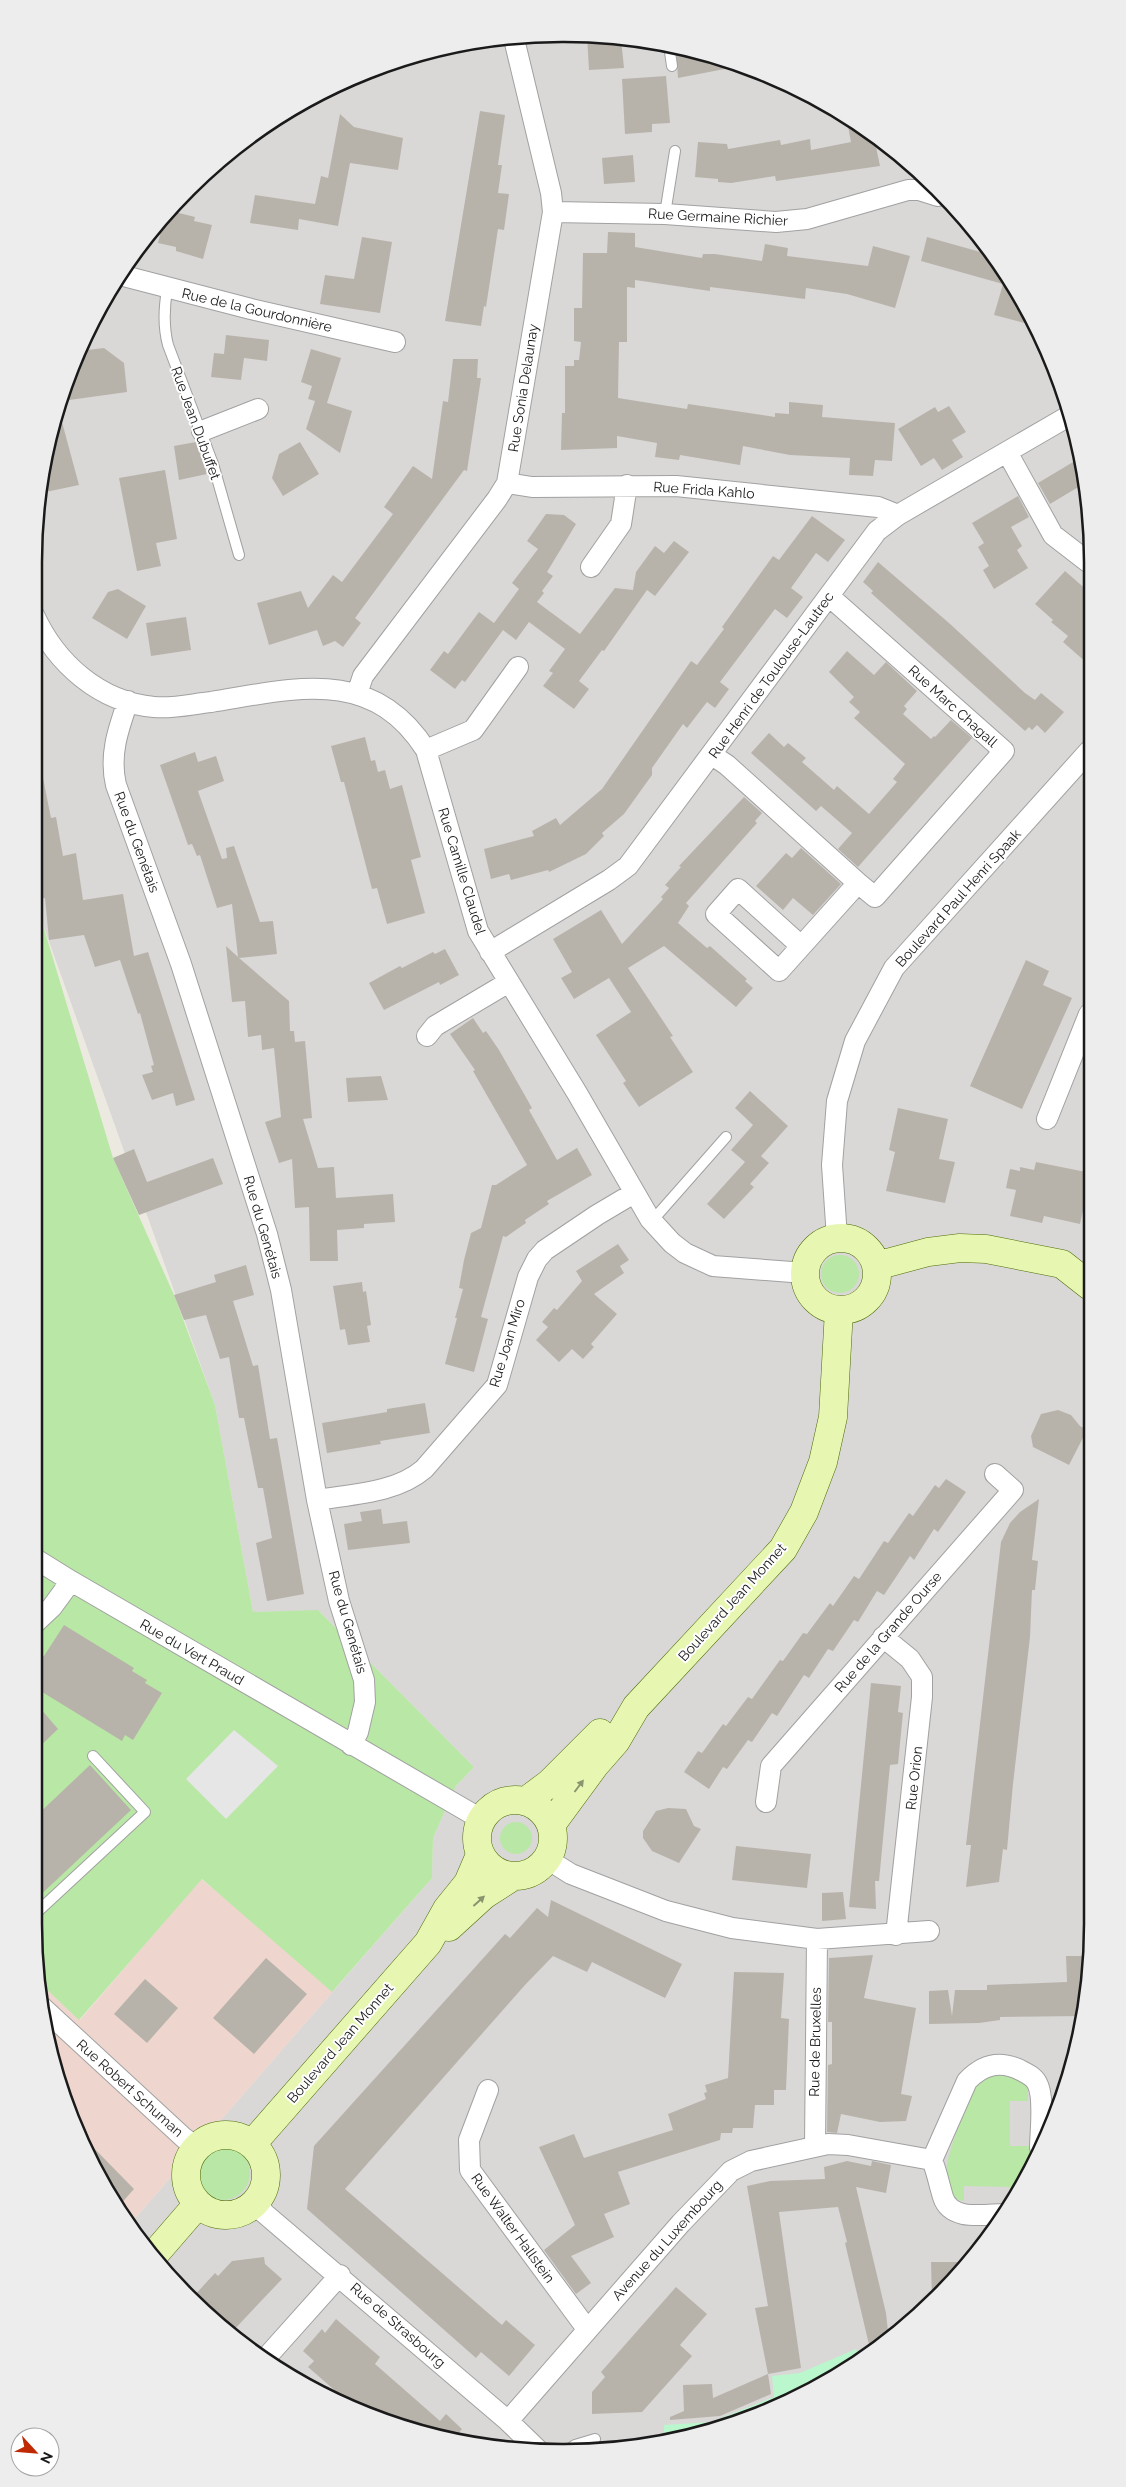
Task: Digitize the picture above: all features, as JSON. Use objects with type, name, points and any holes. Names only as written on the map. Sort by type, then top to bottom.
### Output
[{"type":"street","name":"Rue Sonia Delaunay","points":[[357,694],[363,676],[497,499],[507,483],[553,212],[551,193],[515,45]]},
{"type":"street","name":"Rue Germaine Richier","points":[[553,212],[665,214],[776,222],[807,219],[908,190],[919,190],[929,193]]},
{"type":"street","name":"Rue de la Gourdonnière","points":[[128,277],[168,289],[395,342]]},
{"type":"street","points":[[202,430],[258,409]]},
{"type":"street","name":"Rue Henri de Toulouse-Lautrec","points":[[490,952],[609,880],[628,866],[878,531],[898,515],[1063,419]]},
{"type":"street","points":[[1008,452],[1053,535],[1084,559]]},
{"type":"street","name":"Rue Frida Kahlo","points":[[507,483],[532,487],[676,486],[878,507],[898,515]]},
{"type":"street","points":[[591,567],[621,524],[627,485]]},
{"type":"street","name":"Rue Marc Chagall","points":[[712,755],[727,765],[875,897],[1004,751],[829,596]]},
{"type":"street","points":[[42,633],[71,670],[90,684],[128,701]]},
{"type":"street","points":[[426,750],[472,730],[518,667]]},
{"type":"street","name":"Rue Camille Claudel","points":[[128,701],[154,707],[176,707],[306,687],[333,688],[357,694],[400,717],[415,733],[426,750],[474,916],[490,952],[577,1093],[652,1221],[672,1243],[686,1254],[713,1266],[805,1272]]},
{"type":"street","name":"Rue du Genétais","points":[[128,701],[114,752],[112,768],[116,785],[181,964],[267,1234],[281,1290],[317,1500],[339,1601],[364,1680],[365,1702],[358,1732],[351,1745]]},
{"type":"street","name":"Boulevard Paul Henri Spaak","points":[[838,1238],[832,1165],[837,1101],[855,1041],[894,968],[1084,755]]},
{"type":"street","points":[[801,946],[858,882]]},
{"type":"street","points":[[427,1036],[435,1026],[509,982]]},
{"type":"street","points":[[1047,1119],[1084,1026]]},
{"type":"street","name":"Rue Joan Miro","points":[[317,1500],[394,1487],[414,1478],[424,1469],[497,1386],[528,1277],[537,1260],[545,1250],[634,1193]]},
{"type":"street","points":[[838,1238],[853,1240],[864,1246],[873,1257],[876,1266],[876,1283],[866,1299],[854,1307],[839,1310],[825,1306],[815,1298],[806,1284],[805,1272],[808,1259],[825,1242],[838,1238]]},
{"type":"street","points":[[876,1266],[928,1252],[960,1248],[1002,1252],[1062,1264],[1080,1260],[1084,1262]]},
{"type":"street","points":[[1062,1264],[1084,1281]]},
{"type":"street","name":"Boulevard Jean Monnet","points":[[551,1825],[595,1764],[616,1741],[636,1708],[783,1549],[804,1512],[823,1462],[833,1417],[839,1310]]},
{"type":"street","name":"Rue de la Grande Ourse","points":[[766,1802],[772,1766],[883,1637],[1014,1490],[995,1474]]},
{"type":"street","name":"Rue du Vert Praud","points":[[42,1563],[351,1745]]},
{"type":"street","points":[[42,1616],[52,1607],[71,1581]]},
{"type":"street","name":"Rue Orion","points":[[883,1637],[910,1659],[922,1677],[922,1697],[896,1935]]},
{"type":"street","name":"Boulevard Jean Monnet","points":[[526,1801],[556,1777],[603,1729],[636,1708]]},
{"type":"street","points":[[351,1745],[474,1815],[485,1814],[502,1802],[518,1800],[526,1801],[539,1808],[551,1825],[553,1844],[547,1859],[532,1873],[512,1877],[493,1870],[480,1855],[477,1832],[485,1814]]},
{"type":"street","name":"Boulevard Jean Monnet","points":[[252,2144],[428,1943],[447,1909],[468,1883],[480,1855]]},
{"type":"street","points":[[547,1859],[571,1874],[693,1919],[762,1933],[817,1939],[896,1935],[930,1931]]},
{"type":"street","name":"Boulevard Jean Monnet","points":[[428,1943],[459,1920],[484,1895],[512,1877]]},
{"type":"street","name":"Rue de Bruxelles","points":[[815,2146],[817,1939]]},
{"type":"street","name":"Rue Robert Schuman","points":[[51,2015],[184,2138],[197,2146]]},
{"type":"street","points":[[995,2214],[963,2215],[950,2208],[943,2198],[940,2180],[932,2160],[967,2081],[977,2071],[994,2065],[1015,2067],[1030,2075],[1037,2082],[1040,2093],[1040,2132]]},
{"type":"street","name":"Rue Walter Hallstein","points":[[488,2090],[469,2140],[470,2170],[587,2329]]},
{"type":"street","points":[[224,2134],[243,2138],[252,2144],[260,2153],[266,2172],[266,2183],[257,2201],[242,2212],[232,2215],[210,2213],[198,2204],[187,2188],[185,2177],[190,2156],[197,2146],[214,2136],[224,2134]]},
{"type":"street","name":"Avenue du Luxembourg","points":[[508,2421],[587,2329],[723,2177],[751,2161],[815,2146],[848,2145],[932,2160]]},
{"type":"street","name":"Rue de Strasbourg","points":[[257,2201],[264,2213],[340,2275],[531,2443]]},
{"type":"street","points":[[158,2250],[198,2204]]},
{"type":"street","points":[[270,2354],[340,2275]]},
{"type":"lane","points":[[670,54],[672,66]]},
{"type":"lane","points":[[665,214],[676,151]]},
{"type":"lane","name":"Rue Jean Dubuffet","points":[[168,289],[164,310],[165,331],[186,394],[202,430],[239,555]]},
{"type":"lane","points":[[652,1221],[726,1137]]},
{"type":"lane","points":[[42,1908],[145,1812],[93,1756]]},
{"type":"lane","points":[[580,2444],[595,2439]]},
{"type":"shaded area","points":[[563,42],[631,47],[665,53],[698,60],[762,82],[823,112],[880,150],[931,195],[976,246],[996,274],[1030,333],[1044,364],[1066,428],[1079,495],[1084,563],[1084,1924],[1079,1992],[1066,2059],[1044,2123],[1014,2184],[996,2213],[976,2241],[931,2292],[880,2337],[852,2357],[793,2391],[762,2405],[698,2427],[665,2434],[631,2440],[563,2444],[495,2440],[461,2434],[428,2427],[364,2405],[303,2375],[274,2357],[246,2337],[195,2292],[150,2241],[134,2219],[432,1878],[433,1838],[456,1786],[474,1767],[319,1611],[253,1612],[215,1405],[42,922],[42,563],[44,529],[47,495],[60,428],[82,364],[112,303],[130,274],[150,246],[195,195],[246,150],[274,130],[333,96],[364,82],[428,60],[461,53],[495,47]]},
{"type":"shaded area","points":[[234,1730],[278,1766],[226,1819],[186,1779]]},
{"type":"shaded area","points":[[201,1879],[336,1988],[134,2219],[112,2184],[82,2123],[60,2059],[47,1989],[80,2020]]},
{"type":"green space","points":[[42,922],[113,1158],[174,1295],[215,1405],[253,1612],[318,1610],[474,1767],[456,1786],[433,1838],[432,1878],[332,1992],[202,1879],[79,2020],[47,1989],[42,1924]]},
{"type":"green space","points":[[840,1255],[854,1260],[859,1274],[854,1288],[840,1293],[826,1288],[821,1274],[826,1260]]},
{"type":"green space","points":[[516,1822],[527,1827],[532,1838],[527,1849],[516,1854],[505,1849],[500,1838],[505,1827]]},
{"type":"green space","points":[[1008,2074],[1028,2085],[1028,2101],[1010,2101],[1010,2146],[1029,2146],[1029,2156],[1010,2190],[1010,2187],[964,2186],[964,2201],[954,2197],[948,2189],[946,2179],[949,2155],[969,2094],[985,2076]]},
{"type":"green space","points":[[223,2146],[233,2148],[242,2154],[248,2163],[250,2173],[248,2183],[242,2192],[233,2198],[223,2200],[213,2198],[204,2192],[198,2183],[196,2173],[198,2163],[204,2154],[213,2148]]},
{"type":"green space","points":[[856,2349],[858,2353],[823,2375],[762,2405],[698,2427],[664,2434],[664,2425],[711,2422],[774,2397],[772,2376],[800,2373]]},
{"type":"building","points":[[587,43],[622,46],[624,68],[589,70]]},
{"type":"building","points":[[677,55],[726,69],[678,78]]},
{"type":"building","points":[[666,76],[670,123],[652,124],[652,132],[625,134],[622,79]]},
{"type":"building","points":[[480,111],[505,115],[498,165],[502,165],[498,193],[509,194],[504,230],[498,229],[486,307],[484,306],[481,326],[445,321]]},
{"type":"building","points":[[340,114],[354,127],[403,138],[398,170],[350,163],[338,226],[299,219],[298,230],[250,223],[255,195],[315,204],[321,176],[328,178]]},
{"type":"building","points":[[848,128],[876,147],[880,166],[776,181],[775,176],[731,183],[718,182],[718,179],[695,177],[698,142],[727,144],[728,149],[780,140],[781,145],[810,139],[811,150],[851,142]]},
{"type":"building","points":[[633,155],[635,182],[604,184],[602,158]]},
{"type":"building","points":[[179,213],[195,217],[194,221],[212,225],[203,259],[176,251],[176,247],[158,243],[160,234]]},
{"type":"building","points":[[608,232],[635,233],[635,247],[702,258],[703,254],[715,254],[762,261],[765,244],[788,248],[787,256],[868,266],[873,246],[910,256],[895,308],[847,294],[806,288],[805,299],[710,287],[710,291],[635,280],[635,288],[627,287],[627,342],[619,342],[618,398],[687,409],[688,404],[775,417],[775,413],[789,414],[789,402],[823,405],[822,417],[895,423],[892,461],[875,460],[873,476],[849,475],[850,458],[790,455],[743,446],[740,465],[680,455],[679,460],[655,457],[657,443],[617,436],[617,448],[561,450],[562,413],[565,413],[565,366],[574,366],[574,360],[579,360],[581,342],[574,341],[574,308],[582,308],[583,253],[607,253]]},
{"type":"building","points":[[362,237],[392,242],[380,313],[320,304],[325,275],[354,279]]},
{"type":"building","points":[[927,237],[980,252],[1002,284],[921,261]]},
{"type":"building","points":[[1003,285],[1025,323],[994,315]]},
{"type":"building","points":[[226,335],[269,340],[267,361],[244,358],[241,380],[211,377],[214,353],[224,354]]},
{"type":"building","points":[[104,348],[124,363],[127,392],[69,400],[88,350]]},
{"type":"building","points":[[311,349],[341,358],[327,403],[352,411],[340,453],[306,429],[315,401],[308,399],[312,386],[301,382]]},
{"type":"building","points":[[453,359],[478,359],[477,378],[481,378],[467,471],[464,470],[355,618],[361,623],[343,647],[335,641],[323,646],[317,630],[269,645],[257,603],[301,591],[308,608],[333,575],[342,582],[393,514],[384,507],[413,466],[432,479],[443,401],[448,402]]},
{"type":"building","points":[[949,406],[966,432],[952,440],[963,457],[942,470],[934,458],[921,466],[898,429],[935,407],[938,412]]},
{"type":"building","points":[[62,422],[79,485],[48,492]]},
{"type":"building","points":[[196,442],[207,474],[179,480],[174,446]]},
{"type":"building","points":[[300,442],[319,474],[283,496],[272,478],[279,454]]},
{"type":"building","points":[[1073,462],[1078,487],[1050,504],[1038,483]]},
{"type":"building","points":[[165,470],[177,539],[156,543],[161,566],[137,571],[119,478]]},
{"type":"building","points":[[1018,496],[1029,517],[1011,527],[1022,546],[1017,550],[1028,568],[994,589],[983,570],[989,566],[978,547],[984,543],[972,523]]},
{"type":"building","points":[[546,514],[564,515],[576,524],[547,572],[553,576],[542,591],[544,593],[537,602],[580,634],[615,588],[633,590],[636,572],[655,546],[664,553],[674,541],[689,552],[655,596],[647,590],[604,651],[602,650],[579,681],[589,689],[574,709],[543,686],[553,673],[549,671],[565,649],[529,622],[516,640],[503,630],[465,682],[462,680],[455,689],[430,670],[444,651],[448,654],[479,612],[494,623],[519,589],[512,583],[538,549],[527,541]]},
{"type":"building","points":[[812,516],[845,540],[828,562],[816,553],[791,588],[803,597],[787,618],[775,609],[720,682],[729,689],[715,708],[707,702],[687,728],[683,724],[652,768],[652,775],[624,814],[602,833],[604,836],[586,854],[549,872],[548,870],[511,880],[509,874],[491,879],[484,849],[534,836],[532,831],[556,818],[560,825],[602,789],[691,661],[697,665],[724,629],[722,627],[773,556],[779,560]]},
{"type":"building","points":[[878,562],[949,623],[1025,693],[1035,700],[1041,693],[1064,712],[1045,733],[1037,725],[1032,730],[1029,727],[1025,731],[871,593],[873,591],[863,582]]},
{"type":"building","points":[[1065,571],[1084,588],[1084,660],[1063,642],[1068,636],[1051,622],[1053,620],[1035,604]]},
{"type":"building","points":[[118,589],[146,606],[127,639],[92,618],[108,592]]},
{"type":"building","points":[[186,617],[191,650],[151,656],[146,623]]},
{"type":"building","points":[[847,651],[874,675],[886,662],[917,691],[904,706],[907,709],[903,714],[931,739],[951,720],[972,738],[858,867],[838,849],[852,833],[821,806],[816,811],[751,753],[769,733],[784,747],[788,743],[806,758],[802,762],[834,790],[837,786],[869,814],[897,782],[893,779],[905,764],[854,718],[860,712],[849,702],[854,697],[829,672]]},
{"type":"building","points":[[365,737],[371,761],[375,760],[378,772],[385,770],[390,789],[402,785],[421,857],[411,860],[425,913],[387,924],[377,888],[372,889],[344,782],[341,782],[331,746]]},
{"type":"building","points":[[195,752],[198,762],[216,756],[224,781],[198,791],[222,859],[227,858],[226,848],[234,846],[260,922],[273,921],[277,954],[239,958],[289,1001],[290,1031],[294,1031],[295,1042],[305,1041],[312,1118],[303,1119],[318,1168],[334,1167],[336,1198],[393,1194],[395,1222],[364,1224],[364,1228],[337,1230],[338,1261],[310,1261],[309,1207],[295,1208],[292,1159],[279,1163],[265,1122],[281,1117],[274,1048],[262,1050],[261,1035],[248,1037],[245,1001],[232,1002],[226,946],[238,957],[232,904],[217,908],[200,855],[197,856],[192,844],[188,845],[160,765]]},
{"type":"building","points":[[42,778],[51,818],[56,817],[63,856],[76,853],[83,900],[123,894],[134,956],[148,952],[195,1100],[176,1106],[173,1093],[152,1100],[142,1075],[153,1072],[151,1066],[154,1065],[140,1013],[138,1014],[120,960],[95,967],[84,935],[49,940],[45,898],[42,899]]},
{"type":"building","points":[[744,797],[762,813],[755,821],[757,823],[686,903],[689,906],[678,923],[707,948],[710,946],[747,979],[745,981],[753,988],[736,1007],[664,946],[628,968],[673,1036],[670,1037],[693,1072],[639,1107],[623,1083],[626,1081],[596,1035],[631,1012],[609,978],[574,999],[561,978],[572,972],[553,939],[601,910],[622,944],[663,899],[661,897],[669,888],[665,885],[681,867],[679,866]]},
{"type":"building","points":[[801,848],[841,884],[813,915],[793,898],[783,910],[756,886],[786,853],[792,858]]},
{"type":"building","points":[[445,949],[459,975],[440,985],[439,982],[384,1010],[369,983],[400,966],[402,968],[433,952],[435,954]]},
{"type":"building","points":[[1026,960],[1049,971],[1043,985],[1072,998],[1022,1109],[970,1086]]},
{"type":"building","points":[[473,1018],[483,1033],[486,1031],[499,1050],[532,1108],[529,1110],[557,1160],[577,1148],[592,1175],[547,1201],[549,1204],[525,1220],[526,1223],[506,1237],[503,1236],[481,1317],[488,1319],[474,1372],[445,1364],[463,1289],[459,1288],[464,1260],[471,1233],[481,1228],[492,1185],[496,1185],[527,1165],[473,1071],[475,1070],[450,1034]]},
{"type":"building","points":[[381,1076],[388,1100],[348,1102],[346,1078]]},
{"type":"building","points":[[750,1091],[788,1126],[761,1156],[769,1163],[750,1184],[754,1187],[724,1219],[707,1204],[745,1162],[731,1150],[753,1125],[735,1108]]},
{"type":"building","points":[[898,1108],[948,1119],[939,1159],[955,1162],[945,1203],[886,1191],[895,1152],[889,1150]]},
{"type":"building","points":[[134,1149],[147,1182],[213,1158],[223,1184],[139,1215],[113,1158]]},
{"type":"building","points":[[1036,1162],[1084,1172],[1084,1206],[1080,1224],[1044,1216],[1042,1223],[1010,1216],[1016,1190],[1006,1188],[1010,1169],[1020,1171],[1020,1167],[1034,1170]]},
{"type":"building","points":[[618,1244],[629,1260],[620,1266],[624,1273],[594,1294],[617,1314],[591,1344],[594,1347],[583,1359],[572,1349],[559,1362],[536,1340],[548,1327],[542,1322],[554,1308],[557,1310],[582,1281],[576,1271]]},
{"type":"building","points":[[246,1265],[254,1295],[233,1301],[253,1366],[258,1365],[270,1439],[277,1438],[304,1594],[267,1601],[256,1543],[272,1538],[263,1488],[258,1488],[244,1418],[239,1418],[229,1357],[220,1359],[206,1315],[184,1320],[174,1295],[216,1282],[214,1275]]},
{"type":"building","points":[[362,1282],[363,1292],[366,1291],[371,1325],[367,1326],[370,1342],[348,1345],[345,1329],[340,1330],[333,1286]]},
{"type":"building","points":[[425,1403],[430,1433],[380,1441],[381,1444],[327,1453],[322,1423],[387,1412],[387,1409]]},
{"type":"building","points":[[1058,1410],[1071,1415],[1084,1428],[1084,1436],[1069,1465],[1033,1447],[1031,1436],[1041,1414]]},
{"type":"building","points":[[946,1479],[966,1492],[938,1532],[934,1529],[914,1560],[910,1556],[884,1595],[877,1591],[858,1622],[854,1620],[833,1651],[828,1649],[809,1678],[804,1675],[777,1716],[772,1713],[752,1742],[748,1740],[727,1769],[723,1767],[709,1789],[684,1772],[698,1751],[702,1753],[723,1724],[726,1726],[748,1697],[752,1699],[780,1660],[783,1661],[803,1633],[807,1634],[830,1603],[833,1606],[854,1576],[859,1579],[884,1541],[888,1543],[909,1513],[913,1516],[935,1485],[939,1488]]},
{"type":"building","points":[[1039,1499],[1032,1560],[1038,1561],[1035,1590],[1032,1590],[1030,1637],[1007,1850],[1003,1849],[999,1882],[966,1887],[971,1845],[966,1845],[1001,1542],[1010,1523],[1020,1512]]},
{"type":"building","points":[[381,1509],[383,1524],[407,1521],[410,1543],[348,1550],[344,1524],[362,1521],[360,1512]]},
{"type":"building","points":[[64,1625],[134,1668],[132,1671],[147,1680],[145,1683],[162,1693],[133,1740],[125,1735],[122,1741],[42,1692],[42,1656],[44,1656]]},
{"type":"building","points":[[871,1683],[901,1686],[898,1712],[903,1713],[898,1764],[890,1765],[879,1881],[875,1881],[876,1909],[849,1907]]},
{"type":"building","points":[[42,1710],[58,1729],[42,1744]]},
{"type":"building","points":[[90,1765],[131,1810],[42,1893],[42,1810]]},
{"type":"building","points":[[668,1808],[686,1809],[694,1826],[701,1829],[679,1863],[652,1851],[643,1838],[643,1831],[656,1811]]},
{"type":"building","points":[[736,1846],[811,1854],[807,1888],[732,1880]]},
{"type":"building","points":[[843,1892],[846,1919],[822,1921],[822,1893]]},
{"type":"building","points":[[551,1900],[682,1964],[665,1998],[592,1962],[587,1972],[553,1956],[525,1985],[345,2189],[502,2325],[506,2320],[535,2345],[509,2376],[481,2352],[476,2358],[307,2209],[314,2146],[505,1934],[510,1938],[537,1908],[548,1917]]},
{"type":"building","points":[[873,1955],[864,1998],[916,2008],[901,2094],[912,2096],[906,2121],[880,2122],[841,2114],[837,2133],[827,2132],[828,2065],[832,2064],[832,2022],[828,2022],[829,1958]]},
{"type":"building","points":[[1066,1956],[1082,1956],[1075,2016],[1000,2017],[1000,2020],[979,2023],[929,2024],[929,1991],[948,1990],[952,2016],[955,1990],[987,1990],[987,1985],[1067,1982]]},
{"type":"building","points":[[266,1958],[307,1994],[254,2054],[213,2018]]},
{"type":"building","points":[[734,1972],[784,1973],[781,2018],[789,2019],[786,2090],[774,2090],[774,2105],[755,2105],[753,2128],[733,2128],[732,2133],[721,2133],[720,2140],[618,2172],[630,2204],[604,2214],[614,2237],[571,2256],[591,2283],[576,2294],[544,2250],[575,2225],[539,2147],[574,2134],[584,2158],[673,2130],[668,2114],[706,2099],[704,2093],[707,2092],[705,2085],[728,2078]]},
{"type":"building","points":[[145,1979],[178,2008],[147,2043],[114,2014]]},
{"type":"building","points":[[93,2147],[134,2189],[123,2202]]},
{"type":"building","points":[[847,2161],[871,2166],[872,2161],[891,2165],[886,2193],[856,2187],[886,2313],[888,2330],[869,2345],[838,2207],[779,2212],[801,2368],[768,2374],[755,2308],[768,2306],[747,2186],[770,2181],[825,2179],[824,2167]]},
{"type":"building","points":[[264,2257],[265,2264],[282,2279],[236,2328],[196,2293],[215,2273],[218,2276],[232,2261]]},
{"type":"building","points":[[931,2262],[958,2262],[954,2267],[932,2291]]},
{"type":"building","points":[[676,2287],[707,2314],[680,2345],[692,2356],[642,2412],[592,2414],[592,2392],[605,2377],[601,2372]]},
{"type":"building","points":[[336,2319],[380,2357],[375,2364],[440,2421],[446,2414],[462,2429],[458,2433],[428,2427],[396,2417],[338,2393],[308,2367],[314,2361],[303,2351],[322,2329],[325,2333]]},
{"type":"building","points":[[768,2374],[771,2394],[720,2416],[670,2420],[670,2417],[684,2411],[683,2385],[712,2384],[713,2398]]}]
